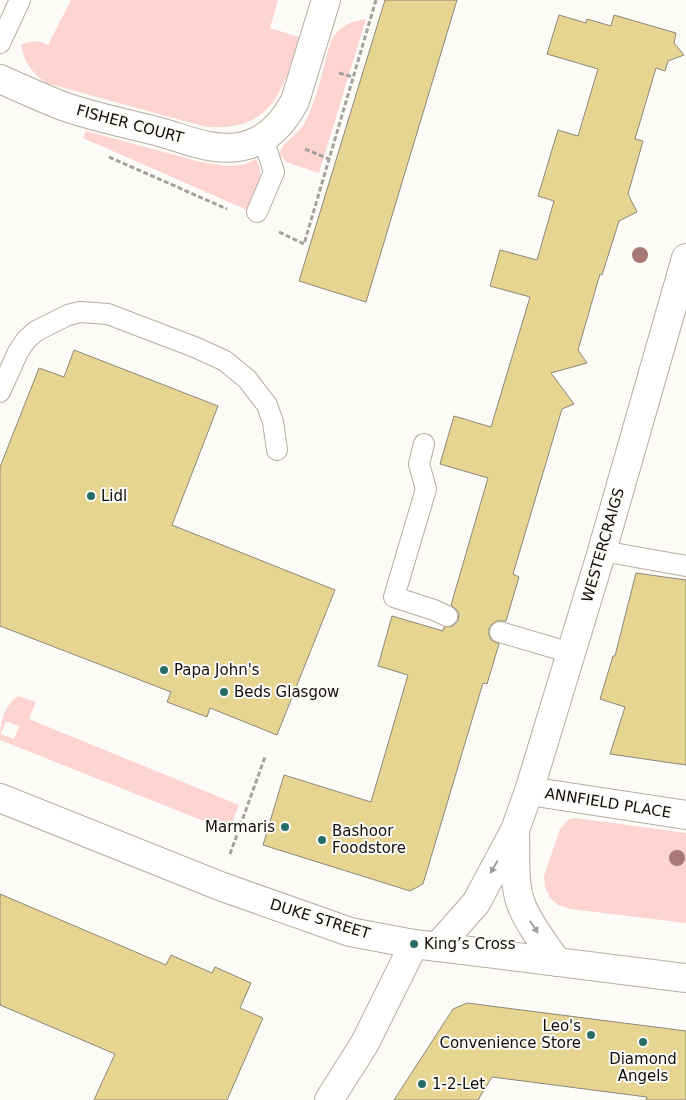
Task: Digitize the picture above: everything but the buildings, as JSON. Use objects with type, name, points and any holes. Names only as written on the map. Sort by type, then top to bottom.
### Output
[{"type":"street","name":"FISHER COURT","points":[[0,79],[61,105],[209,146],[238,147],[263,138],[281,124],[296,101],[326,0]]},
{"type":"street","name":"WESTERCRAIGS","points":[[328,1100],[426,946],[476,903],[515,830],[529,791],[679,302],[686,258]]},
{"type":"street","name":"ANNFIELD PLACE","points":[[529,791],[686,815]]},
{"type":"street","name":"DUKE STREET","points":[[0,798],[220,886],[350,932],[426,946],[686,978]]},
{"type":"street","name":"WESTERCRAIGS","points":[[515,830],[518,890],[521,904],[530,922],[557,962]]},
{"type":"lane","points":[[0,43],[20,0]]},
{"type":"lane","points":[[257,212],[274,172],[263,138]]},
{"type":"lane","points":[[0,392],[18,352],[36,331],[68,315],[80,312],[108,314],[188,344],[225,361],[247,379],[267,405],[273,422],[277,450]]},
{"type":"lane","points":[[424,444],[419,464],[426,489],[394,597],[447,616]]},
{"type":"lane","points":[[602,551],[686,566]]},
{"type":"lane","points":[[500,632],[571,652]]},
{"type":"path","points":[[238,831],[265,757]]},
{"type":"shaded area","points":[[71,0],[278,0],[270,28],[299,37],[280,90],[272,104],[261,115],[247,122],[229,126],[206,127],[46,83],[37,75],[29,67],[21,45],[35,41],[48,45]]},
{"type":"shaded area","points":[[366,19],[319,173],[286,162],[280,154],[281,150],[299,131],[310,112],[331,40],[346,25]]},
{"type":"shaded area","points":[[86,131],[201,162],[228,166],[243,165],[256,159],[260,173],[259,185],[247,210],[83,138]]},
{"type":"shaded area","points":[[18,696],[36,702],[29,719],[239,805],[229,831],[0,740],[3,716],[13,700]],"holes":[[[6,721],[19,726],[14,739],[1,734]]]},
{"type":"shaded area","points":[[576,818],[686,833],[686,923],[570,909],[558,905],[550,898],[545,887],[544,876],[560,829],[569,819]]},
{"type":"place","name":"Lidl","points":[[91,496]]},
{"type":"place","name":"Papa John's","points":[[164,670]]},
{"type":"place","name":"Beds Glasgow","points":[[224,692]]},
{"type":"place","name":"Marmaris","points":[[285,827]]},
{"type":"place","name":"Bashoor Foodstore","points":[[322,840]]},
{"type":"place","name":"King’s Cross","points":[[414,944]]},
{"type":"place","name":"Leo's Convenience Store","points":[[591,1035]]},
{"type":"place","name":"Diamond Angels","points":[[643,1042]]},
{"type":"place","name":"1-2-Let","points":[[422,1084]]}]
